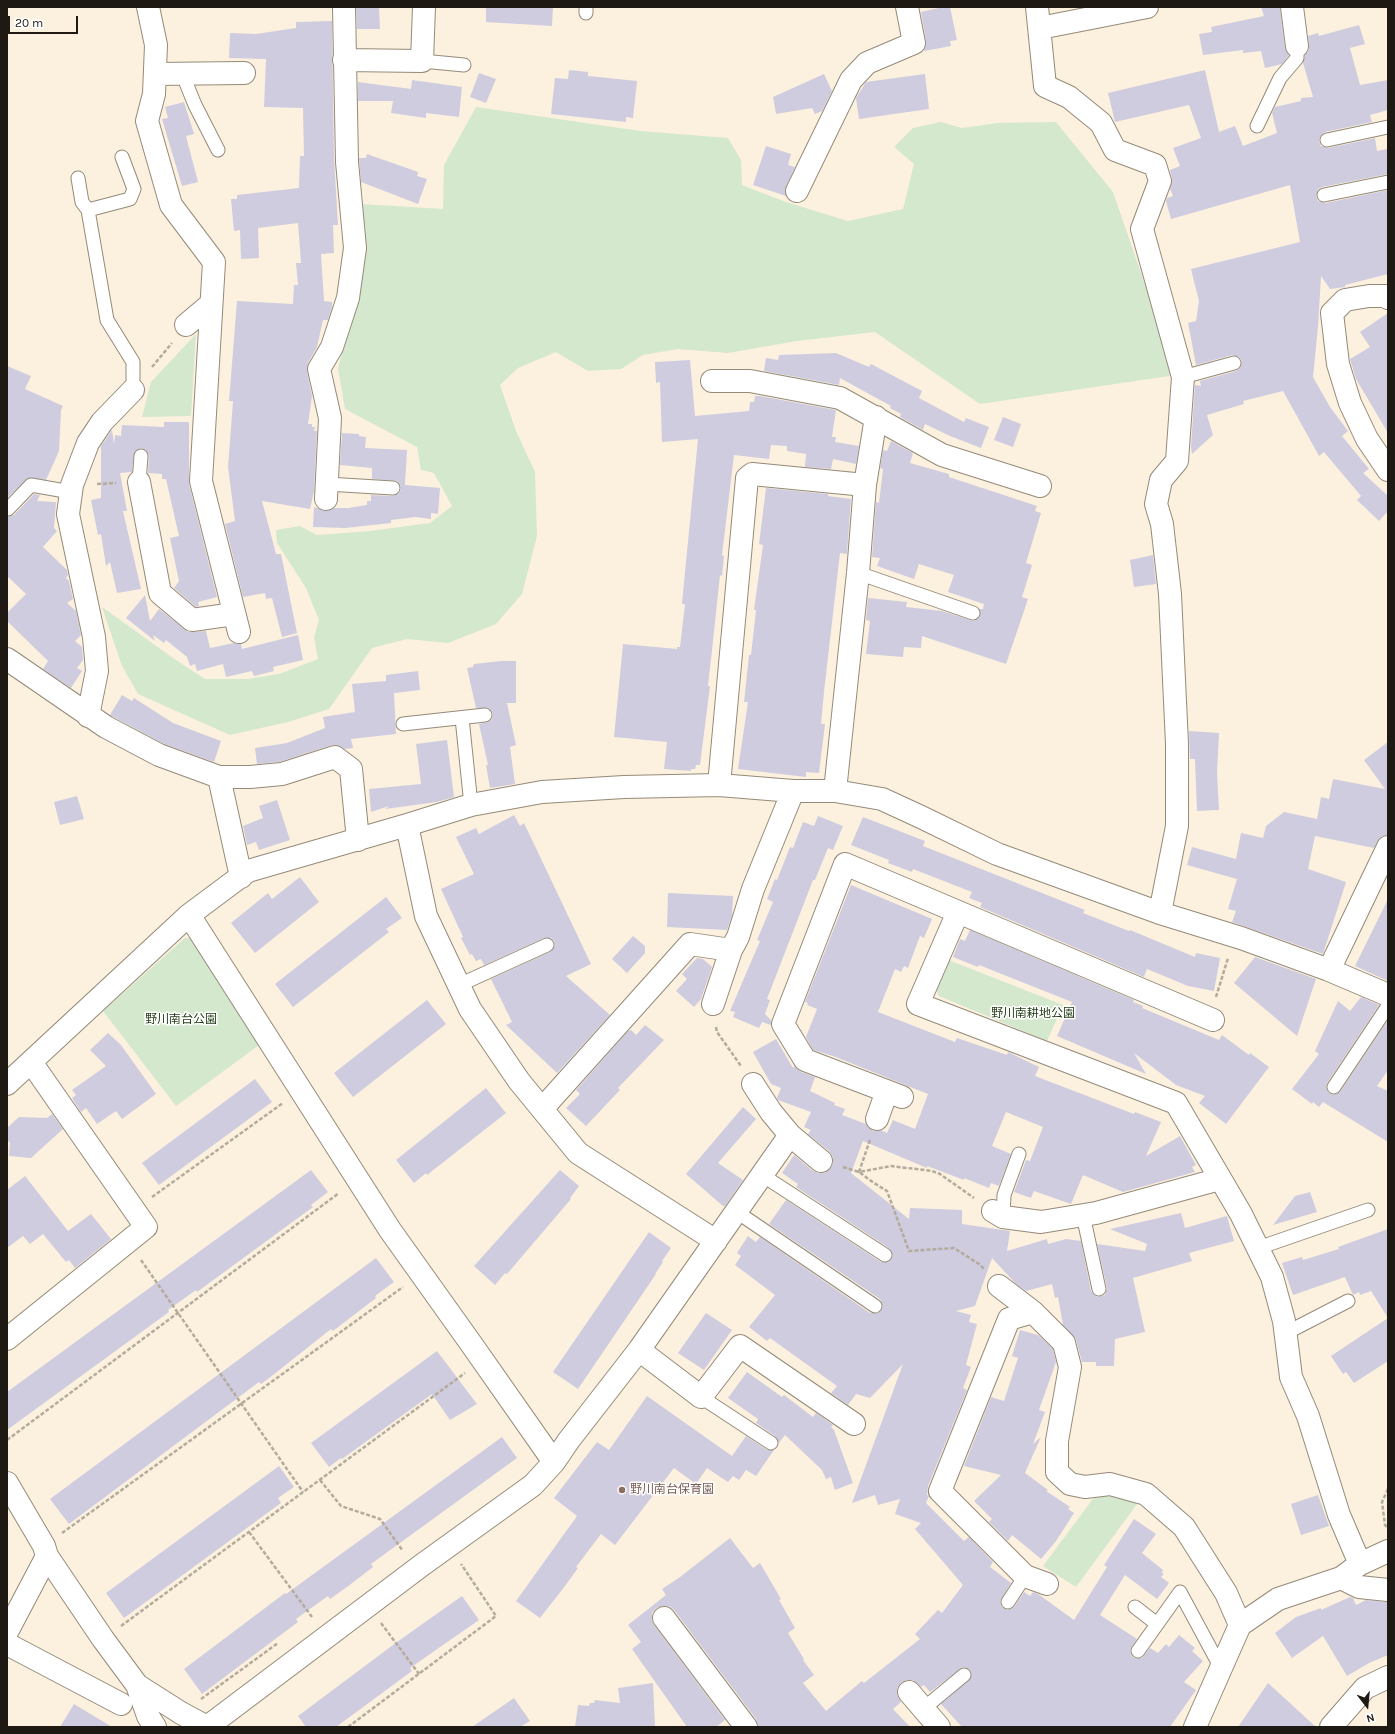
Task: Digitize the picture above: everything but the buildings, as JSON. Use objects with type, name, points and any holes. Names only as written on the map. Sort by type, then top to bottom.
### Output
[{"type":"street","points":[[139,482],[160,592],[192,620],[236,623],[201,481],[214,262],[170,205],[147,121],[154,94],[156,45],[148,7]]},
{"type":"street","points":[[326,492],[330,418],[319,369],[332,347],[348,298],[355,248],[347,162],[344,7]]},
{"type":"street","points":[[344,60],[422,61],[424,7]]},
{"type":"street","points":[[797,191],[851,80],[867,63],[914,43],[907,7]]},
{"type":"street","points":[[1146,7],[1038,17],[1045,86],[1069,97],[1101,123],[1115,150],[1155,165],[1160,181],[1142,229],[1183,376],[1177,461],[1161,480],[1156,504],[1162,524],[1170,594],[1177,744],[1177,826],[1160,913]]},
{"type":"street","points":[[1292,7],[1297,46]]},
{"type":"street","points":[[155,74],[244,73]]},
{"type":"street","points":[[1388,298],[1387,296],[1369,296],[1345,300],[1332,313],[1338,364],[1350,403],[1367,439],[1388,470]]},
{"type":"street","points":[[186,325],[211,304]]},
{"type":"street","points":[[712,380],[750,382],[840,398],[942,455],[1040,486]]},
{"type":"street","points":[[88,716],[97,671],[94,637],[68,514],[72,488],[88,443],[102,422],[133,390]]},
{"type":"street","points":[[835,791],[858,573],[865,486],[876,417]]},
{"type":"street","points":[[719,785],[747,478],[752,474],[865,486]]},
{"type":"street","points":[[7,659],[106,727],[158,755],[219,777],[250,777],[282,774],[335,758],[351,769],[358,840]]},
{"type":"street","points":[[219,777],[241,877]]},
{"type":"street","points":[[7,1084],[189,915],[248,871],[358,840],[471,805],[542,792],[624,787],[719,785],[792,791],[835,791],[882,799],[997,854],[1160,913],[1235,936],[1329,970],[1388,995]]},
{"type":"street","points":[[713,1004],[731,950],[738,937],[753,888],[792,791]]},
{"type":"street","points":[[407,825],[426,916],[470,1009],[519,1081],[578,1153],[716,1241]]},
{"type":"street","points":[[1329,970],[1388,847]]},
{"type":"street","points":[[878,1119],[895,1094],[805,1060],[783,1024],[845,864],[958,912],[1214,1011]]},
{"type":"street","points":[[958,912],[918,1004],[1176,1103],[1241,1214],[1272,1277],[1284,1320],[1291,1377],[1308,1416],[1339,1515],[1360,1564]]},
{"type":"street","points":[[189,915],[390,1230],[554,1462]]},
{"type":"street","points":[[542,1109],[690,944],[731,950]]},
{"type":"street","points":[[7,1339],[146,1227],[31,1062]]},
{"type":"street","points":[[754,1084],[771,1112],[790,1135],[821,1161]]},
{"type":"street","points":[[137,1685],[181,1713],[207,1727],[448,1546],[533,1485],[554,1462],[569,1440],[639,1350],[790,1135]]},
{"type":"street","points":[[998,1214],[1041,1222],[1096,1213],[1220,1179]]},
{"type":"street","points":[[999,1286],[1033,1312],[1064,1343],[1070,1367],[1057,1441],[1057,1472],[1070,1484],[1085,1487],[1110,1484],[1146,1494],[1184,1527],[1226,1593],[1240,1625]]},
{"type":"street","points":[[1033,1312],[1009,1319],[940,1491],[1025,1576],[1047,1584]]},
{"type":"street","points":[[639,1350],[701,1397],[740,1346],[854,1424]]},
{"type":"street","points":[[7,1483],[46,1551],[103,1640],[137,1685],[148,1716],[155,1727]]},
{"type":"street","points":[[7,1632],[46,1551]]},
{"type":"street","points":[[1195,1727],[1240,1625],[1278,1598],[1341,1578],[1360,1564],[1388,1551]]},
{"type":"street","points":[[1341,1578],[1359,1587],[1388,1590]]},
{"type":"street","points":[[664,1618],[746,1727]]},
{"type":"street","points":[[7,1644],[121,1704]]},
{"type":"street","points":[[1331,1727],[1365,1688],[1388,1676]]},
{"type":"street","points":[[909,1692],[939,1727]]},
{"type":"lane","points":[[1257,126],[1280,78],[1297,58],[1297,46]]},
{"type":"lane","points":[[422,61],[464,65]]},
{"type":"lane","points":[[182,73],[195,105],[218,150]]},
{"type":"lane","points":[[1327,140],[1388,127]]},
{"type":"lane","points":[[88,210],[130,199],[134,188],[122,157]]},
{"type":"lane","points":[[78,178],[82,202],[88,210],[107,320],[133,362],[133,390]]},
{"type":"lane","points":[[1324,196],[1388,182]]},
{"type":"lane","points":[[1183,376],[1234,363]]},
{"type":"lane","points":[[139,482],[141,456]]},
{"type":"lane","points":[[8,509],[31,485],[72,488]]},
{"type":"lane","points":[[326,492],[393,488]]},
{"type":"lane","points":[[858,573],[973,613]]},
{"type":"lane","points":[[403,724],[485,715]]},
{"type":"lane","points":[[462,718],[471,805]]},
{"type":"lane","points":[[459,985],[547,945]]},
{"type":"lane","points":[[1334,1087],[1388,1006]]},
{"type":"lane","points":[[998,1214],[1019,1154]]},
{"type":"lane","points":[[762,1175],[885,1254]]},
{"type":"lane","points":[[1258,1248],[1368,1210]]},
{"type":"lane","points":[[737,1212],[875,1306]]},
{"type":"lane","points":[[1083,1215],[1099,1289]]},
{"type":"lane","points":[[1286,1333],[1348,1301]]},
{"type":"lane","points":[[701,1397],[770,1443]]},
{"type":"lane","points":[[1008,1602],[1025,1576]]},
{"type":"lane","points":[[1138,1651],[1180,1592],[1221,1668]]},
{"type":"lane","points":[[1135,1607],[1157,1624]]},
{"type":"lane","points":[[923,1709],[964,1675]]},
{"type":"path","points":[[133,390],[186,325]]},
{"type":"path","points":[[72,488],[139,482]]},
{"type":"path","points":[[1214,1011],[1235,936]]},
{"type":"path","points":[[713,1004],[717,1032],[754,1084]]},
{"type":"path","points":[[134,1210],[301,1090]]},
{"type":"path","points":[[859,1172],[878,1119]]},
{"type":"path","points":[[821,1161],[859,1172],[874,1184],[888,1191],[910,1252],[954,1248],[980,1264],[991,1280],[999,1286]]},
{"type":"path","points":[[859,1172],[891,1166],[932,1171],[940,1174],[998,1214]]},
{"type":"path","points":[[7,1440],[357,1179]]},
{"type":"path","points":[[127,1242],[178,1312],[303,1492]]},
{"type":"path","points":[[46,1551],[241,1404],[421,1273]]},
{"type":"path","points":[[103,1640],[483,1360]]},
{"type":"path","points":[[320,1480],[341,1506],[380,1519],[404,1551]]},
{"type":"path","points":[[1388,1489],[1382,1502],[1385,1525],[1388,1528]]},
{"type":"path","points":[[249,1532],[312,1618]]},
{"type":"path","points":[[348,1727],[496,1616],[448,1546]]},
{"type":"path","points":[[369,1605],[419,1674]]},
{"type":"green space","points":[[476,107],[640,131],[728,138],[741,160],[742,185],[786,202],[848,221],[903,209],[914,164],[894,147],[913,128],[941,122],[962,128],[998,123],[1056,122],[1113,192],[1176,375],[980,404],[875,332],[797,341],[728,353],[678,349],[643,355],[621,369],[588,371],[556,352],[518,368],[500,385],[516,431],[535,472],[537,536],[522,594],[496,624],[448,643],[407,639],[372,648],[329,709],[288,722],[230,735],[138,694],[122,666],[102,607],[205,679],[247,679],[279,674],[318,659],[314,637],[319,620],[306,588],[277,543],[276,530],[300,526],[317,535],[370,531],[430,523],[452,506],[434,473],[421,470],[417,447],[345,409],[338,369],[361,275],[361,204],[443,209],[444,165]]},
{"type":"green space","points":[[196,334],[191,416],[142,417],[151,382]]},
{"type":"green space","name":"野川南台公園","points":[[185,938],[195,938],[262,1043],[176,1106],[103,1011]]},
{"type":"green space","name":"野川南耕地公園","points":[[946,959],[1063,1005],[1047,1041],[939,996],[934,985]]},
{"type":"green space","points":[[1095,1496],[1118,1496],[1140,1500],[1076,1587],[1043,1566]]},
{"type":"place","name":"野川南台保育園","points":[[622,1490]]}]
